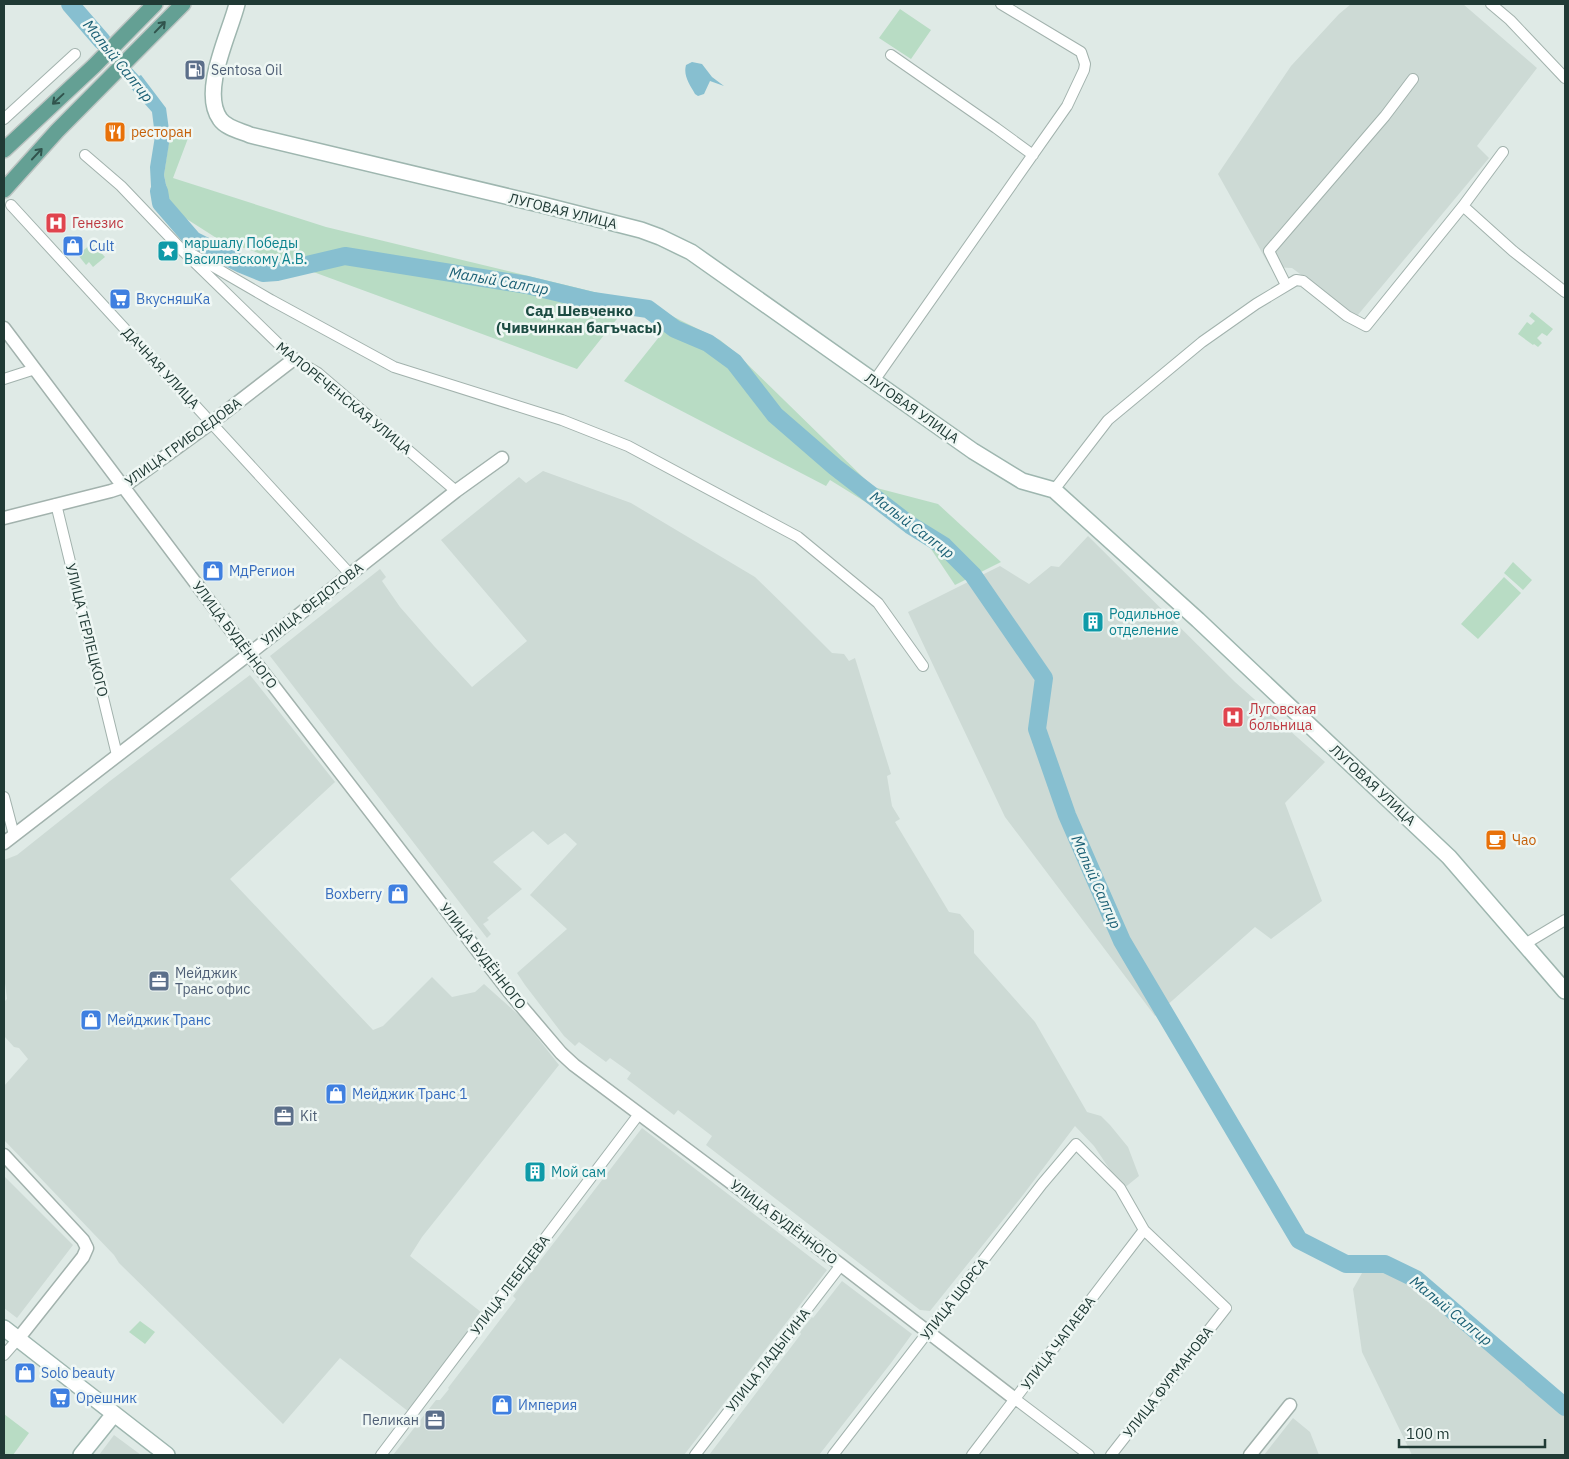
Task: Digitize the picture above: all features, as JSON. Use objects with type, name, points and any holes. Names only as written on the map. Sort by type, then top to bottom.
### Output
[{"type":"main road","points":[[4,150],[94,66],[155,4]]},
{"type":"main road","points":[[4,190],[57,131],[183,4]]},
{"type":"main road","name":"ЛУГОВАЯ УЛИЦА","points":[[237,4],[223,44],[214,84],[214,100],[220,120],[250,135],[641,230],[676,244],[704,260],[973,451],[1022,481],[1054,490],[1198,620],[1449,857],[1565,991]]},
{"type":"main road","points":[[4,1328],[167,1455]]},
{"type":"main road","points":[[81,1455],[114,1414]]},
{"type":"street","points":[[874,381],[1073,95],[1084,70],[1085,64],[1081,52],[1001,4]]},
{"type":"street","points":[[1491,4],[1510,20],[1565,78]]},
{"type":"street","points":[[4,119],[75,54]]},
{"type":"street","points":[[891,55],[1032,155]]},
{"type":"street","points":[[1286,285],[1269,251],[1385,116],[1413,79]]},
{"type":"street","points":[[1054,490],[1108,420],[1202,342],[1286,285],[1296,280],[1303,281],[1348,316],[1366,326],[1463,206],[1503,152]]},
{"type":"street","name":"МАЛОРЕЧЕНСКАЯ УЛИЦА","points":[[84,155],[121,186],[184,252],[294,359],[318,373],[456,492]]},
{"type":"street","name":"ДАЧНАЯ УЛИЦА","points":[[12,205],[350,574]]},
{"type":"street","points":[[1463,206],[1513,251],[1565,292]]},
{"type":"street","points":[[184,252],[190,253],[271,300],[394,367],[562,420],[628,446],[798,536],[878,603],[922,666]]},
{"type":"street","name":"УЛИЦА БУДЁННОГО","points":[[4,328],[249,654],[510,993],[561,1053],[574,1065],[1089,1455]]},
{"type":"street","name":"УЛИЦА ГРИБОЕДОВА","points":[[4,518],[123,487],[294,359]]},
{"type":"street","points":[[4,379],[35,369]]},
{"type":"street","name":"УЛИЦА ФЕДОТОВА","points":[[4,843],[502,458]]},
{"type":"street","name":"УЛИЦА ТЕРЛЕЦКОГО","points":[[56,504],[117,755]]},
{"type":"street","points":[[4,797],[14,834]]},
{"type":"street","points":[[1525,944],[1565,920]]},
{"type":"street","name":"УЛИЦА ЛЕБЕДЕВА","points":[[381,1455],[640,1114]]},
{"type":"street","name":"УЛИЦА ЩОРСА","points":[[834,1455],[1042,1184],[1076,1144],[1120,1188],[1144,1230]]},
{"type":"street","points":[[4,1155],[84,1240],[87,1248],[84,1257],[4,1355]]},
{"type":"street","name":"УЛИЦА ФУРМАНОВА","points":[[1111,1455],[1226,1308],[1144,1230]]},
{"type":"street","name":"УЛИЦА ЧАПАЕВА","points":[[972,1455],[1144,1230]]},
{"type":"street","name":"УЛИЦА ЛАДЫГИНА","points":[[695,1455],[841,1266]]},
{"type":"street","points":[[1250,1455],[1290,1405]]},
{"type":"shaded area","points":[[1351,4],[1463,4],[1537,68],[1477,146],[1489,158],[1357,316],[1292,268],[1270,267],[1218,174],[1291,66],[1339,14]]},
{"type":"shaded area","points":[[543,471],[631,503],[755,577],[832,653],[844,654],[849,661],[855,658],[891,774],[887,776],[892,806],[900,819],[895,822],[949,912],[960,914],[974,931],[974,953],[1035,1022],[1087,1112],[1101,1116],[1128,1147],[1139,1176],[1123,1189],[1094,1146],[1075,1126],[1023,1195],[930,1311],[920,1310],[706,1145],[712,1136],[678,1110],[674,1115],[627,1079],[631,1073],[610,1058],[606,1062],[579,1042],[575,1046],[564,1036],[525,985],[517,973],[567,929],[530,895],[577,844],[565,833],[548,845],[533,831],[493,862],[522,889],[487,918],[489,920],[483,924],[491,934],[487,938],[270,656],[380,569],[386,577],[382,581],[400,607],[472,687],[527,641],[441,540],[519,477],[526,483]]},
{"type":"shaded area","points":[[1088,536],[1235,682],[1325,762],[1285,803],[1322,901],[1271,939],[1255,927],[1155,1016],[1005,817],[908,612],[1000,566],[1029,584],[1051,566],[1059,567]]},
{"type":"shaded area","points":[[250,675],[335,782],[230,879],[373,1030],[383,1026],[432,977],[452,997],[475,992],[484,984],[522,1018],[559,1065],[422,1237],[410,1256],[486,1316],[409,1412],[340,1358],[283,1424],[119,1263],[114,1255],[4,1140],[4,1086],[28,1059],[19,1048],[14,1047],[4,1036],[4,1002],[7,999],[4,975],[4,860],[17,855],[110,781]]},
{"type":"shaded area","points":[[642,1128],[827,1270],[684,1455],[393,1455],[436,1400],[440,1400],[449,1389],[516,1299],[513,1296]]},
{"type":"shaded area","points":[[4,1176],[73,1245],[17,1318],[4,1308]]},
{"type":"shaded area","points":[[1385,1266],[1426,1301],[1432,1299],[1565,1415],[1565,1455],[1412,1455],[1362,1352],[1353,1289],[1362,1273]]},
{"type":"shaded area","points":[[842,1281],[912,1334],[891,1363],[819,1455],[709,1455],[801,1334],[800,1332]]},
{"type":"shaded area","points":[[1293,1418],[1310,1432],[1319,1455],[1264,1455]]},
{"type":"shaded area","points":[[114,1435],[141,1455],[99,1455]]},
{"type":"green space","points":[[900,9],[931,30],[911,59],[879,38]]},
{"type":"green space","points":[[190,133],[173,178],[326,227],[652,306],[720,340],[736,353],[873,487],[938,504],[1001,562],[955,585],[919,531],[880,511],[830,480],[826,486],[624,381],[663,332],[645,315],[624,310],[577,369],[218,239],[171,209],[164,175],[170,134]]},
{"type":"green space","points":[[92,243],[105,257],[93,267],[89,262],[86,265],[78,255]]},
{"type":"green space","points":[[1532,312],[1553,329],[1547,336],[1542,333],[1537,338],[1542,343],[1538,347],[1518,334],[1527,322],[1531,325],[1535,321],[1529,316]]},
{"type":"green space","points":[[1513,562],[1532,580],[1523,590],[1504,573]]},
{"type":"green space","points":[[1504,577],[1521,593],[1478,639],[1461,624]]},
{"type":"green space","points":[[140,1321],[155,1332],[145,1344],[129,1332]]},
{"type":"green space","points":[[4,1414],[29,1433],[13,1455],[4,1455]]},
{"type":"water","points":[[89,22],[139,76],[141,75],[166,108],[170,137],[164,175],[171,209],[160,215],[153,198],[151,186],[150,167],[155,136],[152,112],[129,86],[130,84],[81,30]]},
{"type":"water","points":[[692,62],[702,64],[712,77],[724,86],[710,81],[704,94],[698,96],[695,94],[685,73],[686,65]]},
{"type":"waterway","name":"Малый Салгир","points":[[70,4],[102,41]]},
{"type":"waterway","name":"Малый Салгир","points":[[159,191],[161,203],[193,240],[263,273],[277,272],[345,256],[527,285],[593,301],[648,309],[675,329],[708,343],[734,362],[775,415],[835,467],[910,525],[944,546],[973,575],[1044,678],[1037,729],[1067,815],[1122,941],[1299,1240],[1346,1264],[1385,1264],[1416,1279],[1565,1407]]},
{"type":"place","name":"Sentosa Oil","points":[[195,70]]},
{"type":"place","name":"ресторан","points":[[115,132]]},
{"type":"place","name":"Генезис","points":[[56,223]]},
{"type":"place","name":"Cult","points":[[73,246]]},
{"type":"place","name":"маршалу Победы Василевскому А.В.","points":[[168,251]]},
{"type":"place","name":"ВкусняшКа","points":[[120,299]]},
{"type":"place","name":"МдРегион","points":[[213,571]]},
{"type":"place","name":"Родильное отделение","points":[[1093,622]]},
{"type":"place","name":"Луговская больница","points":[[1233,717]]},
{"type":"place","name":"Чао","points":[[1496,840]]},
{"type":"place","name":"Boxberry","points":[[398,894]]},
{"type":"place","name":"Мейджик Транс офис","points":[[159,981]]},
{"type":"place","name":"Мейджик Транс","points":[[91,1020]]},
{"type":"place","name":"Мейджик Транс 1","points":[[336,1094]]},
{"type":"place","name":"Kit","points":[[284,1116]]},
{"type":"place","name":"Мой сам","points":[[535,1172]]},
{"type":"place","name":"Solo beauty","points":[[25,1373]]},
{"type":"place","name":"Орешник","points":[[60,1398]]},
{"type":"place","name":"Империя","points":[[502,1405]]},
{"type":"place","name":"Пеликан","points":[[435,1420]]},
{"type":"district","name":"Сад Шевченко (Чивчинкан багъчасы)","points":[[579,320]]}]
